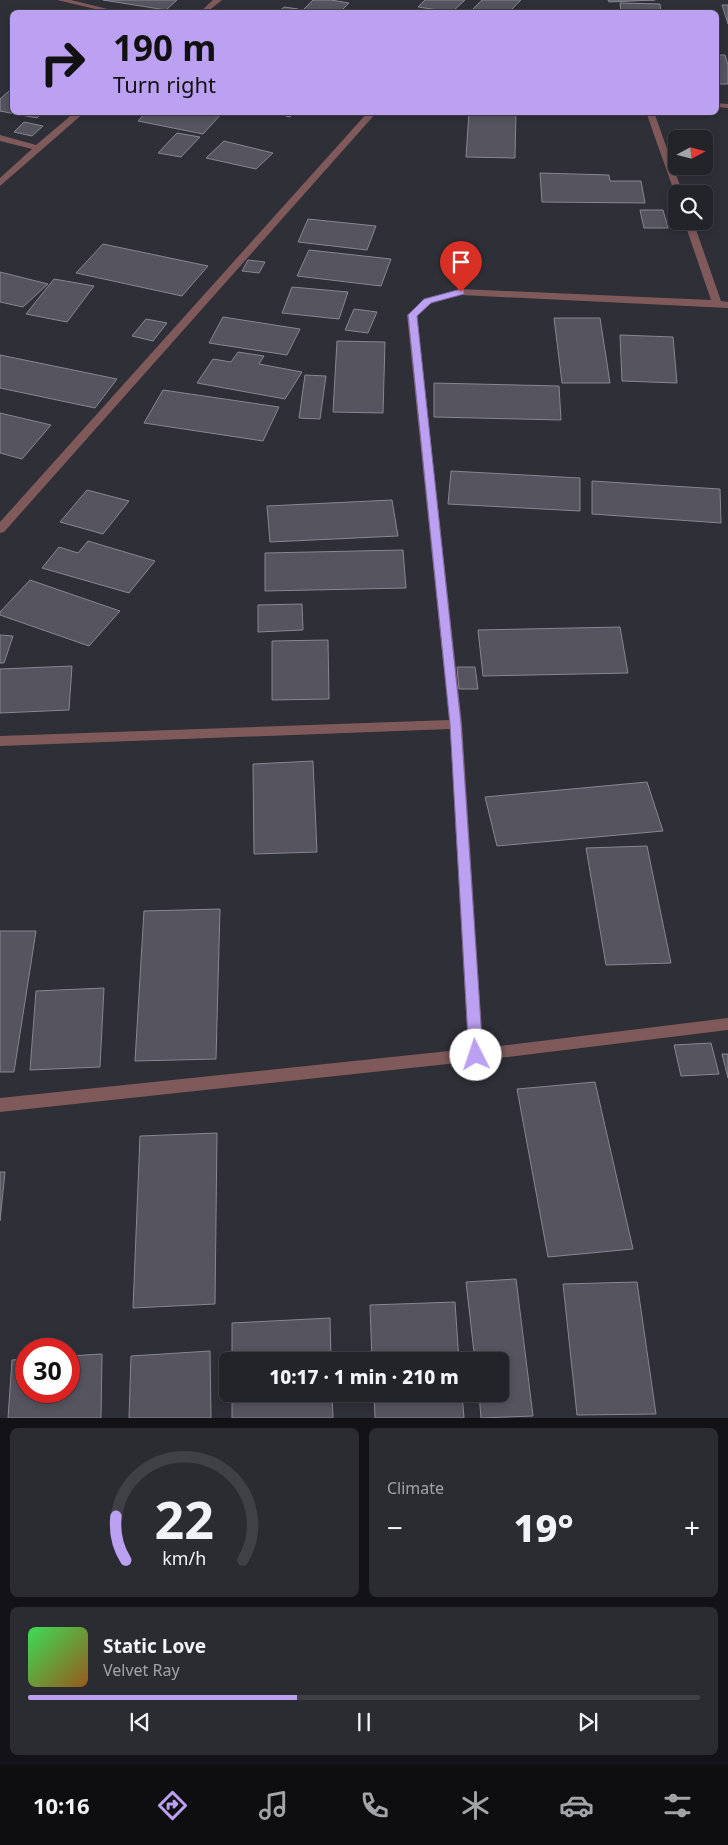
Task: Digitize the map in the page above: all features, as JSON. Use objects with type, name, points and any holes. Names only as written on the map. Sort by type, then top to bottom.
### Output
[{"type":"street","points":[[61,0],[107,10]]},
{"type":"street","points":[[206,10],[218,0]]},
{"type":"street","points":[[0,182],[77,115]]},
{"type":"street","points":[[0,528],[370,115]]},
{"type":"street","points":[[651,115],[676,185]]},
{"type":"street","points":[[0,138],[38,148]]},
{"type":"street","points":[[476,1055],[456,724],[412,315],[428,301],[461,292],[723,304],[692,230]]},
{"type":"street","points":[[0,741],[456,724]]},
{"type":"street","points":[[0,1105],[476,1055],[728,1024]]},
{"type":"building","points":[[103,0],[177,0],[166,10]]},
{"type":"building","points":[[313,0],[349,3],[342,10],[303,10]]},
{"type":"building","points":[[425,0],[465,0],[454,10],[418,7]]},
{"type":"building","points":[[482,0],[521,0],[511,10],[472,10]]},
{"type":"building","points":[[608,0],[655,0],[609,2]]},
{"type":"building","points":[[620,3],[660,4],[661,10],[621,10]]},
{"type":"building","points":[[722,5],[728,5],[728,24]]},
{"type":"building","points":[[284,7],[298,9],[297,10],[280,10]]},
{"type":"building","points":[[719,55],[725,55],[728,65],[728,84],[719,84]]},
{"type":"building","points":[[10,91],[10,113],[0,111],[0,99]]},
{"type":"building","points":[[21,115],[40,115],[37,118]]},
{"type":"building","points":[[143,115],[220,115],[203,134],[138,121]]},
{"type":"building","points":[[469,115],[516,115],[515,158],[466,157]]},
{"type":"building","points":[[24,122],[43,126],[32,136],[14,132]]},
{"type":"building","points":[[177,133],[200,137],[181,157],[158,153]]},
{"type":"building","points":[[224,141],[273,153],[256,169],[206,158]]},
{"type":"building","points":[[540,173],[609,175],[610,181],[641,181],[645,203],[542,202]]},
{"type":"building","points":[[640,210],[663,210],[668,228],[644,228]]},
{"type":"building","points":[[308,219],[376,226],[367,250],[298,242]]},
{"type":"building","points":[[103,244],[208,266],[182,296],[76,273]]},
{"type":"building","points":[[309,250],[391,259],[381,286],[297,276]]},
{"type":"building","points":[[248,260],[265,262],[259,273],[242,271]]},
{"type":"building","points":[[0,272],[48,284],[23,307],[0,302]]},
{"type":"building","points":[[54,279],[94,286],[67,322],[26,314]]},
{"type":"building","points":[[292,287],[348,292],[339,319],[282,313]]},
{"type":"building","points":[[354,309],[377,312],[368,333],[345,330]]},
{"type":"building","points":[[223,317],[300,329],[287,355],[209,343]]},
{"type":"building","points":[[554,318],[600,318],[610,383],[562,383]]},
{"type":"building","points":[[146,319],[167,323],[153,341],[132,336]]},
{"type":"building","points":[[620,335],[673,337],[677,383],[622,381]]},
{"type":"building","points":[[337,341],[385,342],[383,413],[333,412]]},
{"type":"building","points":[[238,352],[264,356],[259,364],[302,372],[285,399],[197,383],[213,359],[231,362]]},
{"type":"building","points":[[0,355],[117,379],[95,408],[0,388]]},
{"type":"building","points":[[305,375],[326,376],[320,419],[299,418]]},
{"type":"building","points":[[434,383],[559,386],[561,420],[434,417]]},
{"type":"building","points":[[163,390],[279,407],[263,441],[144,423]]},
{"type":"building","points":[[0,413],[51,425],[22,459],[0,453]]},
{"type":"building","points":[[451,471],[580,478],[580,511],[448,504]]},
{"type":"building","points":[[592,481],[720,489],[721,523],[592,514]]},
{"type":"building","points":[[87,490],[129,501],[103,534],[60,522]]},
{"type":"building","points":[[392,500],[398,536],[270,542],[267,506]]},
{"type":"building","points":[[88,541],[155,561],[129,593],[42,568],[59,547],[78,553]]},
{"type":"building","points":[[403,550],[406,588],[265,591],[265,553]]},
{"type":"building","points":[[30,580],[120,611],[89,646],[0,615],[0,612]]},
{"type":"building","points":[[302,604],[303,630],[258,632],[258,605]]},
{"type":"building","points":[[620,627],[628,673],[483,676],[478,630]]},
{"type":"building","points":[[0,635],[13,636],[4,663],[0,663]]},
{"type":"building","points":[[328,640],[329,699],[272,700],[272,641]]},
{"type":"building","points":[[72,666],[69,710],[0,713],[0,669]]},
{"type":"building","points":[[457,667],[475,667],[478,689],[459,689]]},
{"type":"building","points":[[313,761],[317,852],[254,854],[253,764]]},
{"type":"building","points":[[647,782],[663,831],[497,846],[485,797]]},
{"type":"building","points":[[647,846],[671,963],[606,965],[586,848]]},
{"type":"building","points":[[220,909],[216,1059],[135,1061],[144,911]]},
{"type":"building","points":[[0,931],[36,931],[14,1072],[0,1072]]},
{"type":"building","points":[[104,988],[100,1067],[30,1070],[36,991]]},
{"type":"building","points":[[711,1043],[719,1074],[681,1076],[674,1045]]},
{"type":"building","points":[[722,1054],[728,1054],[728,1078]]},
{"type":"building","points":[[595,1082],[633,1249],[548,1257],[517,1089]]},
{"type":"building","points":[[217,1133],[215,1304],[133,1308],[140,1136]]},
{"type":"building","points":[[0,1172],[5,1172],[0,1221]]},
{"type":"building","points":[[516,1279],[533,1416],[481,1418],[480,1402],[509,1402],[509,1352],[474,1352],[466,1282]]},
{"type":"building","points":[[637,1282],[656,1414],[577,1415],[563,1284]]},
{"type":"building","points":[[455,1302],[458,1352],[372,1352],[370,1305]]},
{"type":"building","points":[[330,1318],[331,1352],[232,1352],[232,1323]]},
{"type":"building","points":[[210,1351],[211,1418],[129,1418],[131,1356]]},
{"type":"building","points":[[102,1354],[101,1418],[8,1418],[12,1360],[15,1360],[15,1403],[80,1403],[80,1355]]},
{"type":"building","points":[[232,1402],[332,1402],[333,1418],[232,1418]]},
{"type":"building","points":[[374,1402],[463,1402],[464,1418],[375,1418]]},
{"type":"route","points":[[461,292],[428,301],[412,315],[456,724],[476,1055]]}]
